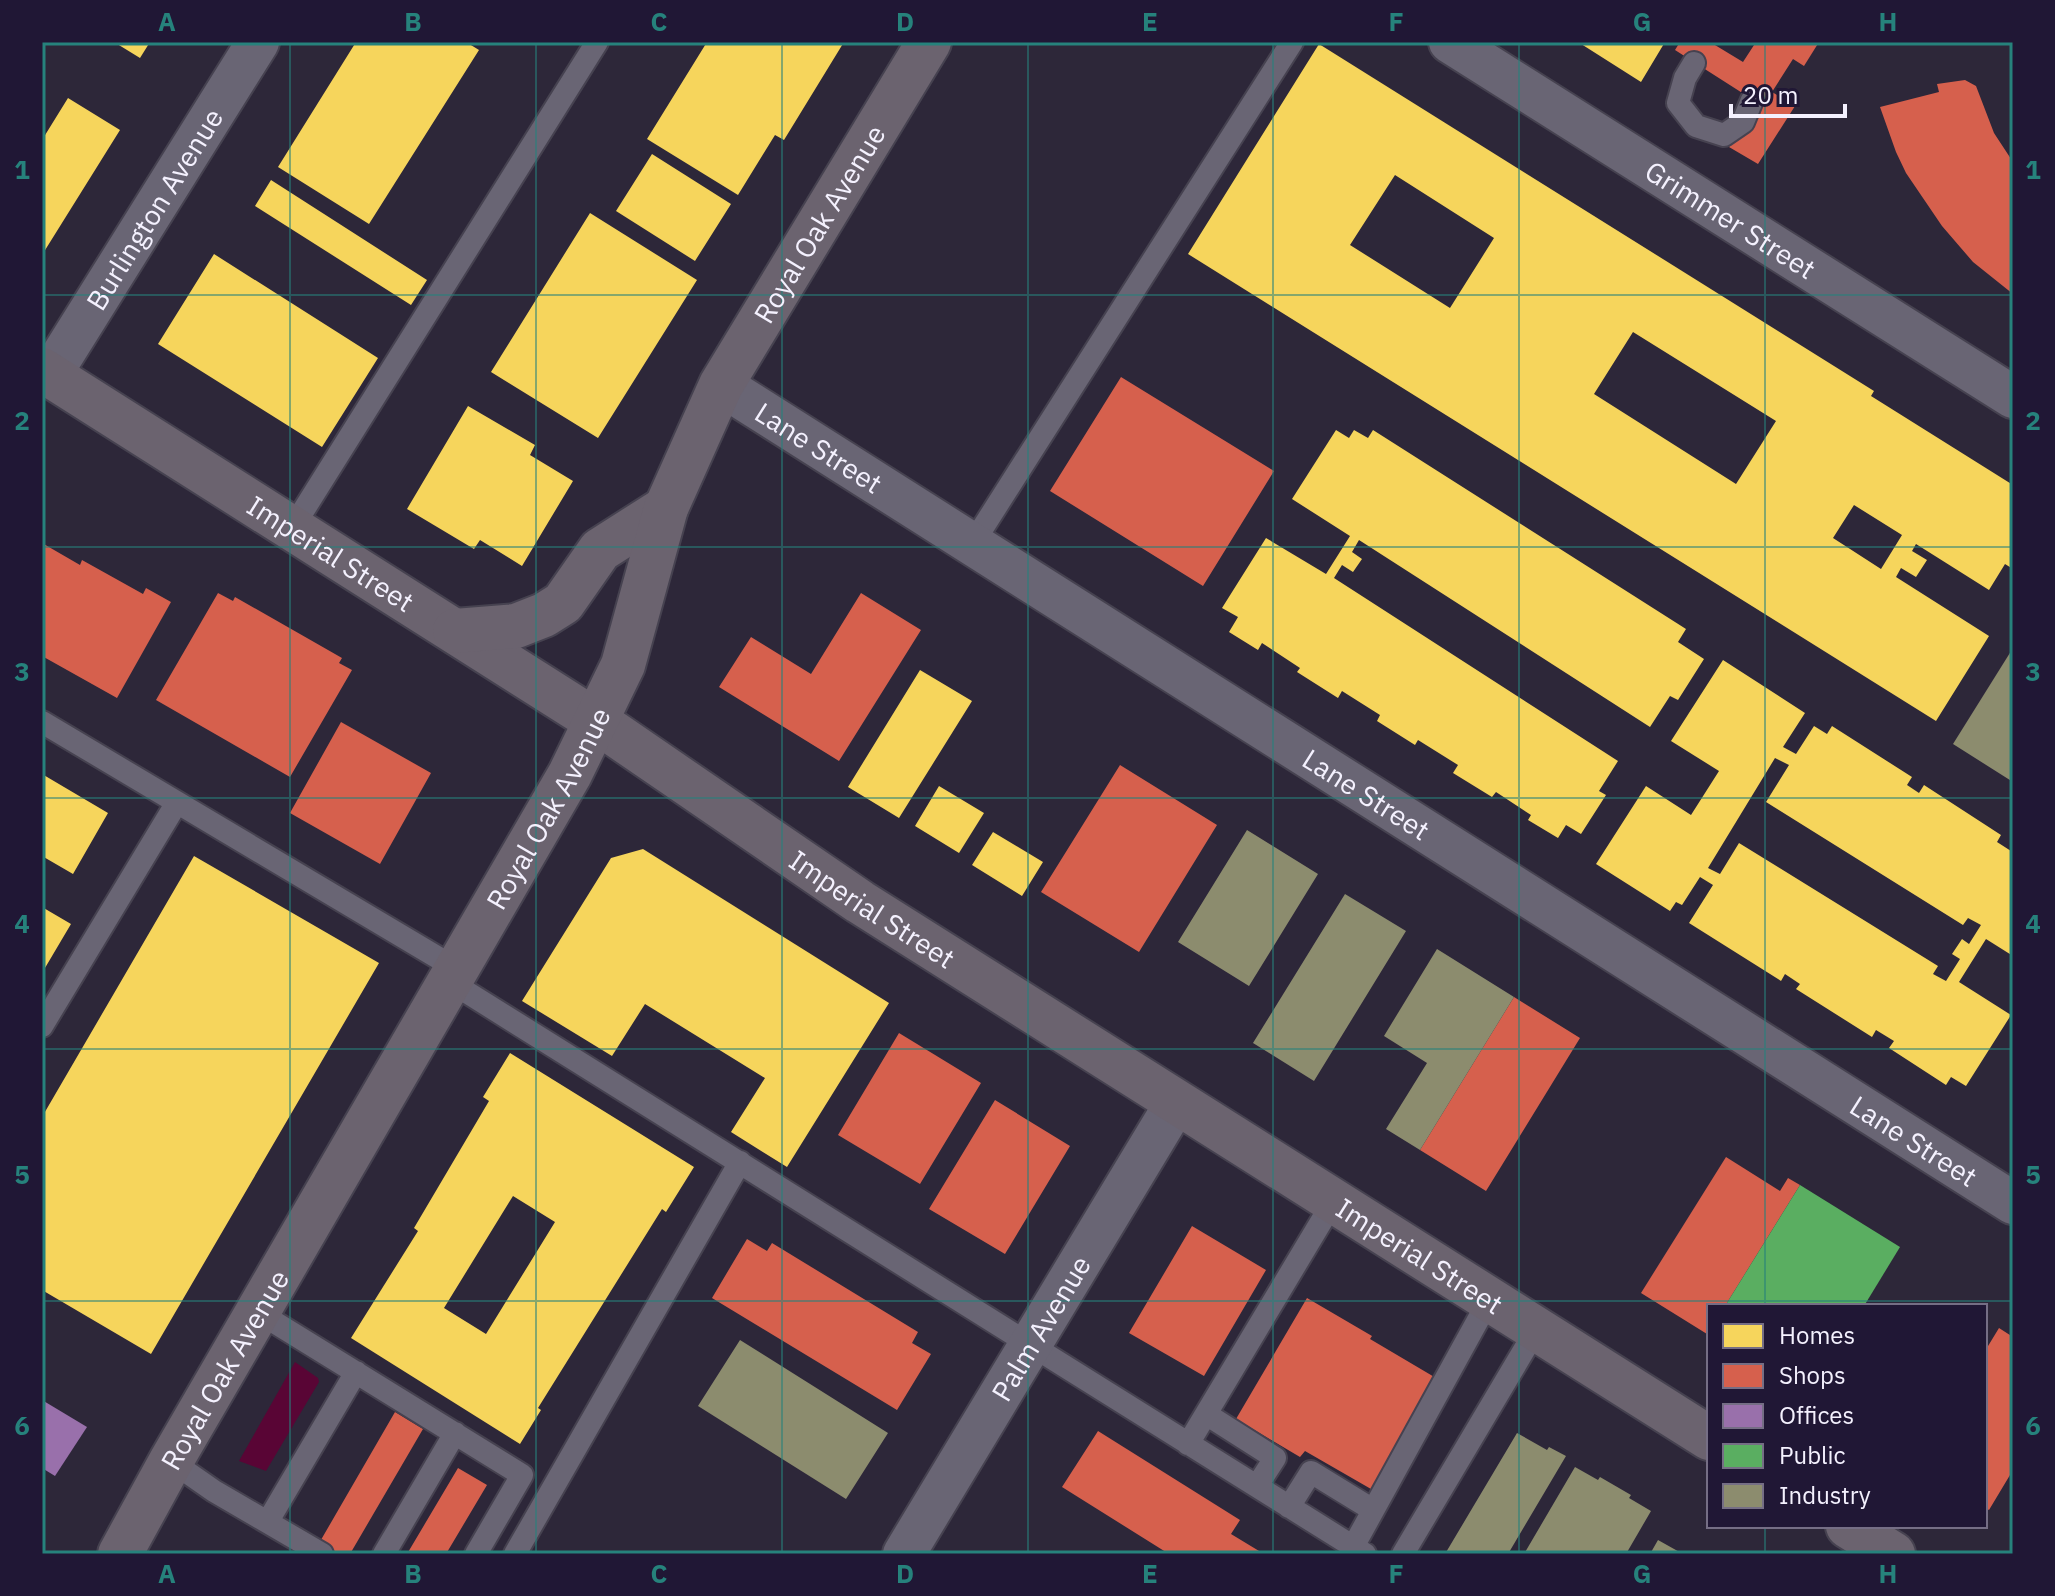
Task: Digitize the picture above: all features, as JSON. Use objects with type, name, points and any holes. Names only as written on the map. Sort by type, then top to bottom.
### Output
[{"type":"main road","name":"Royal Oak Avenue","points":[[120,1554],[570,774],[623,665],[666,508],[721,385],[929,42]]},
{"type":"main road","name":"Imperial Street","points":[[46,373],[596,721],[860,902],[1707,1437]]},
{"type":"main road","points":[[455,631],[516,626],[544,615],[563,603],[600,550],[666,508]]},
{"type":"main road","points":[[1851,1528],[1893,1554]]},
{"type":"street","name":"Burlington Avenue","points":[[46,373],[258,42]]},
{"type":"street","name":"Grimmer Street","points":[[1450,42],[2013,397]]},
{"type":"street","name":"Lane Street","points":[[721,385],[2013,1203]]},
{"type":"street","name":"Palm Avenue","points":[[904,1554],[1176,1103]]},
{"type":"lane","points":[[293,527],[597,42]]},
{"type":"lane","points":[[973,543],[1292,42]]},
{"type":"lane","points":[[1694,63],[1685,78],[1678,103],[1696,126],[1724,135],[1743,122],[1752,100]]},
{"type":"lane","points":[[42,722],[453,975],[740,1162],[1359,1550],[1373,1510],[1489,1300]]},
{"type":"lane","points":[[42,1026],[176,804]]},
{"type":"lane","points":[[515,1554],[740,1162]]},
{"type":"lane","points":[[1188,1444],[1333,1202]]},
{"type":"lane","points":[[258,1312],[522,1475],[476,1554]]},
{"type":"lane","points":[[1403,1554],[1536,1330]]},
{"type":"lane","points":[[268,1521],[356,1372]]},
{"type":"lane","points":[[1206,1414],[1275,1458],[1257,1486]]},
{"type":"lane","points":[[384,1554],[455,1433]]},
{"type":"lane","points":[[171,1461],[214,1491],[322,1554]]},
{"type":"lane","points":[[1289,1507],[1311,1472],[1373,1510]]},
{"type":"shaded area","points":[[295,1362],[318,1378],[319,1382],[266,1471],[239,1461]]},
{"type":"building: Homes","points":[[114,42],[150,42],[140,58]]},
{"type":"building: Homes","points":[[356,42],[466,42],[479,50],[369,224],[278,167]]},
{"type":"building: Homes","points":[[707,42],[844,42],[784,140],[775,135],[738,195],[647,139]]},
{"type":"building: Homes","points":[[1578,42],[1665,42],[1641,82]]},
{"type":"building: Homes","points":[[1319,44],[1874,391],[1871,396],[2013,485],[2013,569],[2005,564],[1989,590],[1916,544],[1912,551],[1927,560],[1916,577],[1901,568],[1896,577],[1989,636],[1936,721],[1188,254]],"holes":[[[1395,175],[1494,238],[1450,308],[1350,245]],[[1633,332],[1776,421],[1736,484],[1594,394]],[[1854,505],[1902,535],[1881,569],[1833,538]]]},
{"type":"building: Homes","points":[[68,98],[120,130],[42,255],[42,140]]},
{"type":"building: Homes","points":[[652,154],[731,204],[695,261],[616,211]]},
{"type":"building: Homes","points":[[271,180],[427,280],[411,305],[255,206]]},
{"type":"building: Homes","points":[[590,213],[697,280],[598,438],[491,372]]},
{"type":"building: Homes","points":[[214,254],[378,358],[322,447],[158,344]]},
{"type":"building: Homes","points":[[468,406],[535,445],[530,455],[573,481],[522,566],[480,540],[474,549],[407,509]]},
{"type":"building: Homes","points":[[1336,430],[1349,438],[1354,430],[1368,438],[1373,430],[1686,629],[1678,642],[1704,659],[1678,700],[1670,696],[1650,727],[1359,540],[1352,552],[1362,559],[1353,572],[1342,565],[1334,578],[1618,761],[1599,791],[1606,795],[1581,834],[1566,825],[1558,838],[1528,820],[1531,815],[1496,792],[1492,797],[1453,773],[1458,765],[1418,740],[1415,745],[1377,721],[1380,715],[1342,691],[1338,698],[1297,672],[1300,668],[1262,643],[1258,650],[1229,632],[1238,617],[1222,608],[1266,538],[1326,574],[1350,536],[1292,499]]},
{"type":"building: Homes","points":[[1723,660],[1805,713],[1783,747],[1796,754],[1814,726],[1827,734],[1832,726],[1912,777],[1907,785],[1919,793],[1924,785],[2001,835],[1997,842],[2011,851],[2013,847],[2013,956],[1986,939],[1959,982],[2011,1015],[1966,1086],[1951,1077],[1946,1085],[1889,1048],[1894,1041],[1876,1030],[1872,1037],[1796,989],[1800,984],[1785,974],[1781,981],[1689,923],[1713,885],[1700,877],[1682,905],[1676,902],[1670,911],[1596,864],[1646,786],[1691,815],[1719,771],[1671,741]],"holes":[[[1775,758],[1789,765],[1766,802],[1963,925],[1968,918],[1981,925],[1969,944],[1962,939],[1952,954],[1960,959],[1946,981],[1933,974],[1938,966],[1739,843],[1720,874],[1708,868]]]},
{"type":"building: Homes","points":[[920,670],[972,701],[899,818],[848,787]]},
{"type":"building: Homes","points":[[42,774],[108,813],[73,874],[42,856]]},
{"type":"building: Homes","points":[[939,786],[984,813],[959,853],[915,826]]},
{"type":"building: Homes","points":[[993,832],[1043,862],[1022,896],[972,865]]},
{"type":"building: Homes","points":[[643,849],[889,1003],[787,1167],[731,1132],[765,1078],[645,1004],[612,1056],[522,1001],[611,858]]},
{"type":"building: Homes","points":[[194,856],[379,963],[151,1354],[42,1290],[42,1117]]},
{"type":"building: Homes","points":[[42,907],[71,924],[42,973]]},
{"type":"building: Homes","points":[[510,1053],[694,1167],[666,1212],[662,1209],[538,1408],[541,1410],[520,1444],[351,1338],[418,1231],[414,1228],[489,1101],[483,1097]],"holes":[[[513,1196],[555,1222],[486,1334],[444,1308]]]},
{"type":"building: Shops","points":[[1680,42],[1710,42],[1743,62],[1756,42],[1819,42],[1804,66],[1793,59],[1772,92],[1795,106],[1758,164],[1729,147],[1758,103],[1675,50]]},
{"type":"building: Shops","points":[[1965,80],[1976,86],[1994,133],[2013,162],[2013,294],[1973,262],[1942,226],[1906,173],[1880,107],[1939,92],[1937,84]]},
{"type":"building: Shops","points":[[1121,377],[1274,471],[1203,586],[1050,491]]},
{"type":"building: Shops","points":[[42,543],[80,565],[82,560],[143,594],[146,588],[171,602],[117,698],[42,656]]},
{"type":"building: Shops","points":[[218,593],[233,601],[235,597],[342,658],[339,663],[352,670],[290,777],[156,700]]},
{"type":"building: Shops","points":[[861,593],[921,630],[839,761],[719,687],[751,637],[811,674]]},
{"type":"building: Shops","points":[[341,722],[431,773],[380,864],[290,813]]},
{"type":"building: Shops","points":[[1120,765],[1217,825],[1139,952],[1041,892]]},
{"type":"building: Shops","points":[[1514,997],[1580,1038],[1486,1191],[1420,1150]]},
{"type":"building: Shops","points":[[899,1033],[981,1083],[920,1184],[838,1135]]},
{"type":"building: Shops","points":[[995,1100],[1070,1146],[1005,1254],[929,1209]]},
{"type":"building: Shops","points":[[1726,1157],[1780,1191],[1788,1178],[1800,1185],[1726,1304],[1707,1304],[1707,1334],[1641,1293]]},
{"type":"building: Shops","points":[[1192,1226],[1266,1270],[1204,1376],[1129,1333]]},
{"type":"building: Shops","points":[[747,1239],[767,1251],[772,1243],[918,1332],[912,1343],[931,1354],[897,1410],[712,1298]]},
{"type":"building: Shops","points":[[1307,1298],[1436,1378],[1371,1489],[1305,1451],[1300,1457],[1236,1419]]},
{"type":"building: Shops","points":[[1999,1328],[2013,1337],[2013,1470],[1989,1510],[1987,1509],[1987,1348]]},
{"type":"building: Shops","points":[[395,1412],[423,1429],[350,1554],[334,1554],[318,1545]]},
{"type":"building: Shops","points":[[1098,1431],[1240,1520],[1231,1534],[1264,1554],[1169,1554],[1062,1487]]},
{"type":"building: Shops","points":[[458,1468],[487,1485],[446,1554],[407,1554]]},
{"type":"building: Offices","points":[[42,1400],[87,1427],[55,1476],[42,1468]]},
{"type":"building: Public","points":[[1800,1185],[1900,1247],[1865,1304],[1726,1304]]},
{"type":"building: Industry","points":[[2013,648],[2013,782],[1953,744]]},
{"type":"building: Industry","points":[[1247,830],[1318,874],[1249,986],[1178,942]]},
{"type":"building: Industry","points":[[1345,894],[1406,931],[1314,1081],[1253,1043]]},
{"type":"building: Industry","points":[[1437,949],[1514,997],[1420,1150],[1386,1129],[1427,1063],[1384,1036]]},
{"type":"building: Industry","points":[[740,1340],[888,1433],[846,1499],[698,1406]]},
{"type":"building: Industry","points":[[1517,1433],[1547,1450],[1549,1447],[1566,1456],[1508,1554],[1445,1554]]},
{"type":"building: Industry","points":[[1575,1467],[1598,1480],[1600,1477],[1651,1511],[1626,1554],[1524,1554]]},
{"type":"building: Industry","points":[[1658,1540],[1683,1554],[1650,1554]]}]
